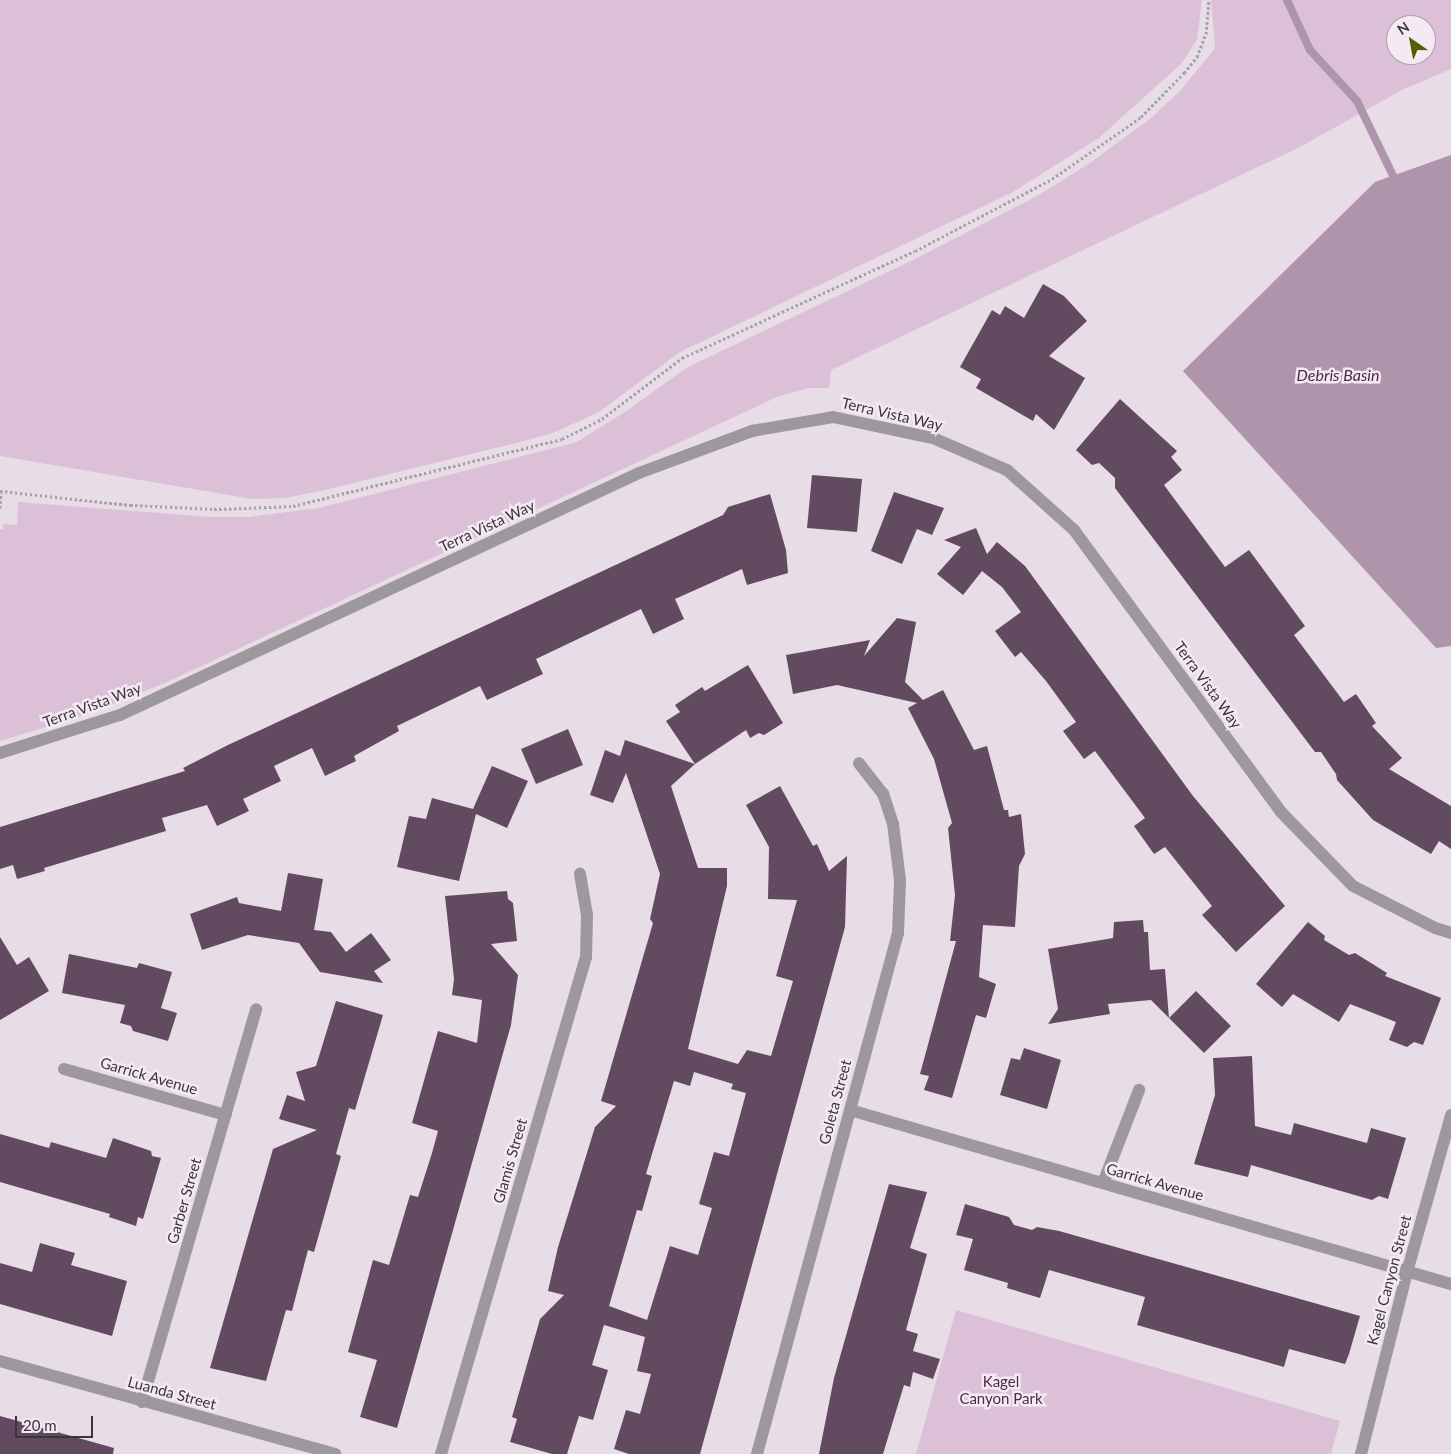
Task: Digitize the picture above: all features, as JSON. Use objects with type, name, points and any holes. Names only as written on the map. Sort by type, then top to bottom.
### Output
[{"type":"street","name":"Terra Vista Way","points":[[0,754],[120,715],[639,473],[752,431],[833,417],[933,438],[1007,470],[1074,530],[1281,812],[1353,886],[1435,928],[1451,933]]},
{"type":"street","name":"Goleta Street","points":[[757,1454],[898,932],[900,880],[893,824],[883,794],[859,762]]},
{"type":"street","name":"Glamis Street","points":[[441,1454],[586,957],[587,915],[580,874]]},
{"type":"street","name":"Garber Street","points":[[142,1402],[256,1009]]},
{"type":"street","name":"Garrick Avenue","points":[[64,1069],[226,1115]]},
{"type":"street","points":[[1103,1183],[1139,1090]]},
{"type":"street","name":"Garrick Avenue","points":[[850,1110],[1451,1284]]},
{"type":"street","name":"Kagel Canyon Street","points":[[1361,1454],[1407,1272],[1451,1115]]},
{"type":"street","name":"Luanda Street","points":[[0,1361],[142,1402],[335,1454]]},
{"type":"path","points":[[0,508],[1,492],[130,505],[214,509],[293,506],[562,439],[602,419],[682,358],[915,251],[1052,179],[1141,117],[1184,73],[1197,57],[1206,34],[1209,0]]},
{"type":"green space","points":[[0,0],[1202,0],[1197,40],[1181,64],[1099,138],[1011,193],[680,352],[599,412],[553,433],[520,442],[325,490],[285,498],[252,499],[0,456]]},
{"type":"green space","points":[[1211,0],[1451,0],[1451,69],[1402,90],[1300,147],[831,370],[829,388],[809,388],[779,396],[167,682],[88,714],[0,741],[0,529],[3,529],[3,524],[17,525],[18,502],[211,517],[249,517],[319,508],[577,442],[628,410],[686,368],[915,259],[1037,196],[1087,165],[1151,118],[1181,90],[1215,48]]},
{"type":"green space","name":"Kagel Canyon Park","points":[[956,1310],[1340,1421],[1331,1454],[916,1454]]},
{"type":"water","name":"Debris Basin","points":[[1451,155],[1451,646],[1436,648],[1183,371],[1375,182]]},
{"type":"building","points":[[1043,284],[1064,296],[1087,321],[1049,356],[1085,378],[1054,430],[1036,414],[1033,421],[976,388],[981,379],[960,367],[992,310],[1000,315],[1005,306],[1024,318]]},
{"type":"building","points":[[1120,399],[1177,451],[1171,457],[1182,470],[1164,485],[1225,567],[1249,550],[1305,626],[1294,635],[1344,702],[1356,694],[1376,723],[1372,726],[1402,758],[1389,769],[1451,806],[1451,849],[1439,841],[1431,854],[1373,820],[1337,780],[1336,774],[1321,752],[1315,752],[1115,488],[1115,478],[1099,463],[1092,465],[1076,450]]},
{"type":"building","points":[[812,475],[862,479],[857,532],[807,528]]},
{"type":"building","points":[[894,492],[944,508],[932,535],[917,529],[902,564],[871,551]]},
{"type":"building","points":[[770,494],[786,550],[788,573],[747,585],[742,569],[675,599],[684,619],[653,634],[641,609],[536,659],[543,674],[487,700],[480,686],[397,726],[399,731],[354,756],[356,761],[325,776],[312,748],[274,766],[281,781],[243,799],[249,811],[217,826],[207,805],[162,818],[166,831],[44,868],[45,871],[17,879],[13,865],[0,869],[0,827],[185,771],[183,768],[228,745],[723,515],[728,507]]},
{"type":"building","points":[[976,528],[987,554],[997,542],[1025,566],[1193,796],[1285,906],[1236,952],[1202,915],[1212,906],[1165,847],[1154,854],[1134,826],[1145,818],[1095,751],[1084,759],[1063,731],[1076,722],[1046,681],[1021,652],[1015,657],[995,631],[1021,612],[1002,587],[982,571],[963,595],[937,574],[961,547],[944,540]]},
{"type":"building","points":[[897,618],[916,622],[905,682],[923,700],[943,690],[974,750],[987,746],[1004,810],[1008,810],[1009,817],[1021,814],[1025,854],[1019,866],[1015,927],[983,925],[979,977],[996,984],[986,1018],[976,1015],[952,1098],[924,1090],[929,1076],[920,1074],[956,941],[950,941],[955,895],[948,828],[952,823],[934,759],[908,708],[917,703],[837,685],[793,694],[786,655],[870,640],[864,656]]},
{"type":"building","points":[[748,665],[783,723],[764,735],[759,733],[750,738],[746,730],[695,764],[666,721],[680,712],[675,705],[702,687],[705,691]]},
{"type":"building","points":[[568,729],[583,765],[536,784],[521,749]]},
{"type":"building","points":[[625,740],[695,764],[671,786],[698,868],[727,868],[727,886],[688,1049],[738,1064],[747,1050],[771,1056],[793,981],[776,976],[797,900],[768,899],[769,847],[746,805],[780,786],[813,846],[817,844],[829,871],[847,856],[845,927],[700,1454],[629,1454],[614,1449],[626,1410],[640,1414],[651,1374],[637,1371],[645,1337],[604,1325],[592,1365],[608,1370],[593,1420],[579,1416],[567,1454],[552,1454],[510,1442],[517,1419],[512,1417],[540,1319],[564,1295],[548,1291],[558,1247],[595,1127],[616,1106],[601,1101],[653,923],[650,919],[660,874],[626,773],[613,803],[590,795],[605,750],[620,756]],"holes":[[[694,1072],[733,1084],[731,1089],[746,1093],[729,1156],[714,1152],[699,1204],[712,1208],[698,1255],[670,1246],[647,1320],[609,1306],[637,1210],[642,1211],[652,1176],[646,1174],[674,1081],[690,1086]]]},
{"type":"building","points":[[492,766],[528,781],[507,828],[476,814],[459,881],[397,867],[409,816],[426,819],[432,798],[473,809]]},
{"type":"building","points":[[288,873],[323,879],[314,930],[331,932],[346,952],[371,933],[391,960],[374,971],[383,983],[320,972],[299,943],[248,935],[202,950],[190,914],[237,897],[239,903],[281,911]]},
{"type":"building","points":[[507,891],[508,899],[513,903],[517,941],[491,944],[518,975],[511,1025],[397,1428],[360,1417],[377,1360],[348,1352],[373,1260],[389,1265],[410,1195],[418,1197],[432,1153],[438,1131],[412,1123],[438,1031],[477,1043],[482,1000],[452,995],[454,979],[445,896]]},
{"type":"building","points":[[1143,920],[1144,932],[1148,932],[1150,970],[1165,969],[1169,1018],[1151,1000],[1108,1004],[1110,1014],[1048,1024],[1058,1009],[1048,949],[1113,938],[1114,922]]},
{"type":"building","points":[[1308,922],[1325,936],[1324,940],[1349,955],[1355,953],[1387,973],[1385,976],[1441,998],[1423,1045],[1414,1042],[1407,1047],[1389,1040],[1396,1022],[1350,1004],[1339,1022],[1293,994],[1282,1007],[1256,984]]},
{"type":"building","points":[[0,937],[17,965],[29,957],[49,991],[0,1020]]},
{"type":"building","points":[[69,954],[137,968],[139,963],[172,972],[161,1008],[177,1013],[168,1041],[133,1031],[131,1026],[120,1023],[125,1005],[62,993]]},
{"type":"building","points":[[1196,991],[1231,1026],[1204,1053],[1169,1018]]},
{"type":"building","points":[[336,1001],[383,1015],[355,1110],[349,1108],[336,1154],[341,1156],[314,1252],[308,1250],[292,1311],[286,1310],[266,1381],[210,1368],[273,1149],[317,1130],[279,1119],[287,1095],[305,1101],[296,1072],[316,1066]]},
{"type":"building","points":[[1024,1048],[1061,1060],[1047,1109],[1000,1095],[1011,1058],[1020,1060]]},
{"type":"building","points":[[1252,1056],[1255,1126],[1291,1135],[1294,1123],[1367,1143],[1371,1128],[1406,1138],[1388,1199],[1379,1196],[1372,1200],[1251,1165],[1248,1177],[1194,1164],[1215,1095],[1213,1058]]},
{"type":"building","points":[[0,1134],[49,1148],[51,1142],[106,1158],[113,1138],[151,1151],[152,1156],[161,1158],[143,1219],[138,1217],[136,1226],[109,1217],[110,1214],[0,1182]]},
{"type":"building","points":[[889,1184],[927,1192],[910,1248],[927,1254],[906,1330],[918,1334],[913,1351],[940,1359],[933,1379],[913,1372],[910,1387],[904,1385],[883,1454],[819,1454],[834,1378]]},
{"type":"building","points":[[965,1204],[1009,1217],[1014,1225],[1032,1230],[1037,1227],[1059,1231],[1360,1316],[1345,1364],[1289,1349],[1284,1367],[1137,1325],[1145,1297],[1049,1270],[1040,1298],[1007,1288],[1008,1283],[964,1270],[973,1239],[956,1235]]},
{"type":"building","points":[[40,1243],[75,1253],[71,1265],[127,1281],[112,1336],[0,1304],[0,1263],[32,1272]]},
{"type":"building","points":[[0,1416],[114,1448],[113,1454],[0,1454]]},
{"type":"waterway","points":[[1287,0],[1310,50],[1357,101],[1396,182]]}]
